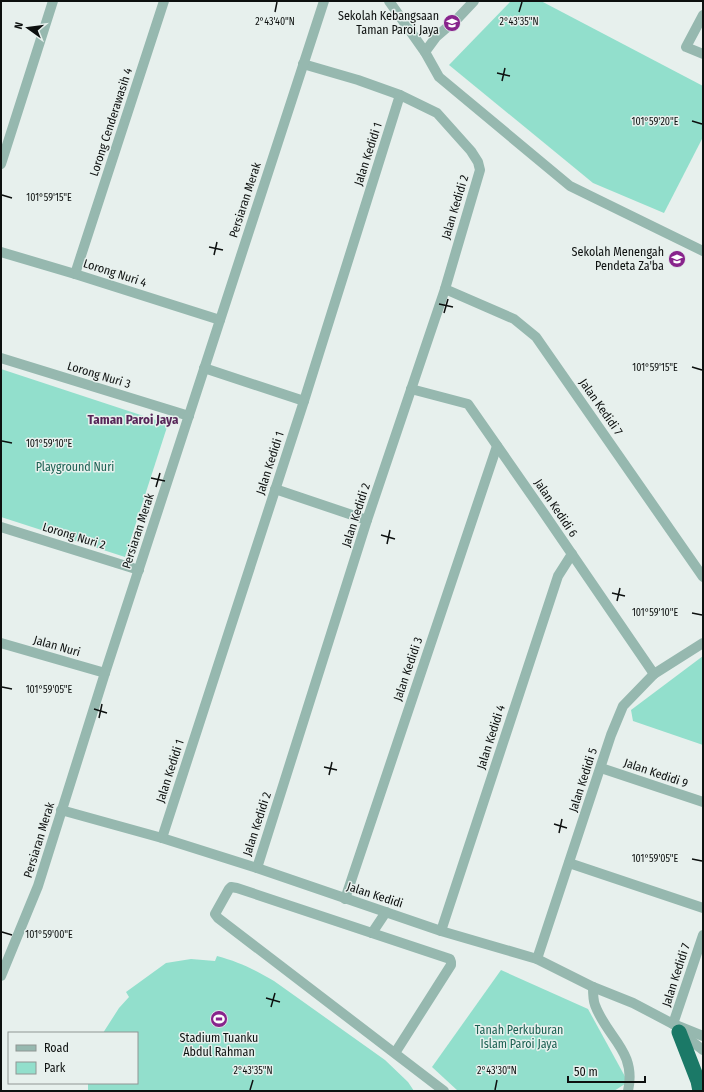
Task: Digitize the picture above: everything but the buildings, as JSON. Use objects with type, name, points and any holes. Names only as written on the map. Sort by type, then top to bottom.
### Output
[{"type":"highway","points":[[676,1028],[698,1081],[700,1091]]},
{"type":"street","points":[[1,164],[53,1]]},
{"type":"street","name":"Lorong Cenderawasih 4","points":[[75,274],[164,1]]},
{"type":"street","name":"Persiaran Merak","points":[[1,976],[38,886],[105,673],[324,1]]},
{"type":"street","points":[[389,1],[425,52],[439,77],[570,186],[703,251]]},
{"type":"street","points":[[425,52],[436,37],[458,18],[474,1]]},
{"type":"street","points":[[703,14],[686,47],[703,54]]},
{"type":"street","points":[[303,64],[358,80],[400,95]]},
{"type":"street","name":"Jalan Kedidi 2","points":[[257,868],[367,520],[445,289],[480,170],[478,162],[471,151],[437,113],[400,95]]},
{"type":"street","name":"Jalan Kedidi 1","points":[[162,838],[304,401],[400,95]]},
{"type":"street","name":"Lorong Nuri 4","points":[[1,252],[220,320]]},
{"type":"street","name":"Jalan Kedidi 7","points":[[445,289],[514,319],[536,337],[703,577]]},
{"type":"street","name":"Lorong Nuri 3","points":[[1,358],[189,416]]},
{"type":"street","points":[[204,368],[304,401]]},
{"type":"street","name":"Jalan Kedidi 6","points":[[411,389],[468,404],[654,674]]},
{"type":"street","name":"Jalan Kedidi 3","points":[[345,899],[497,446]]},
{"type":"street","points":[[275,489],[367,520]]},
{"type":"street","name":"Lorong Nuri 2","points":[[1,527],[139,570]]},
{"type":"street","name":"Jalan Kedidi 4","points":[[441,931],[558,576],[572,554]]},
{"type":"street","name":"Jalan Nuri","points":[[1,643],[105,673]]},
{"type":"street","name":"Jalan Kedidi 5","points":[[537,959],[611,736],[623,706],[654,674],[703,643]]},
{"type":"street","name":"Jalan Kedidi 9","points":[[601,768],[703,802]]},
{"type":"street","name":"Jalan Kedidi","points":[[61,810],[162,838],[257,868],[441,931],[537,959],[593,987],[633,1003],[676,1028]]},
{"type":"street","points":[[569,863],[703,908]]},
{"type":"street","points":[[395,1053],[451,965],[450,959],[231,887],[215,914],[218,918],[444,1091]]},
{"type":"street","points":[[372,933],[386,912]]},
{"type":"street","name":"Jalan Kedidi 7","points":[[676,1028],[703,935]]},
{"type":"street","points":[[593,987],[594,1004],[603,1021],[627,1056],[631,1080],[628,1091]]},
{"type":"street","points":[[676,1028],[703,1036]]},
{"type":"street","points":[[676,1028],[703,1050]]},
{"type":"green space","points":[[511,1],[541,1],[703,86],[703,137],[664,213],[593,183],[449,65]]},
{"type":"green space","name":"Playground Nuri","points":[[1,369],[168,424],[125,557],[1,517]]},
{"type":"green space","points":[[703,656],[703,745],[633,721],[631,710]]},
{"type":"green space","name":"Stadium Tuanku Abdul Rahman","points":[[217,956],[232,961],[246,966],[274,981],[385,1060],[408,1082],[414,1091],[88,1091],[88,1084],[138,1084],[138,1032],[104,1032],[119,1008],[129,997],[126,992],[166,963],[191,959],[215,961]]},
{"type":"green space","name":"Tanah Perkuburan Islam Paroi Jaya","points":[[501,970],[588,1009],[628,1082],[614,1091],[458,1091],[432,1067]]},
{"type":"place","name":"Sekolah Kebangsaan Taman Paroi Jaya","points":[[452,23]]},
{"type":"place","name":"Sekolah Menengah Pendeta Za'ba","points":[[677,259]]},
{"type":"place","name":"Stadium Tuanku Abdul Rahman","points":[[219,1019]]},
{"type":"district","name":"Taman Paroi Jaya","points":[[133,419]]}]
